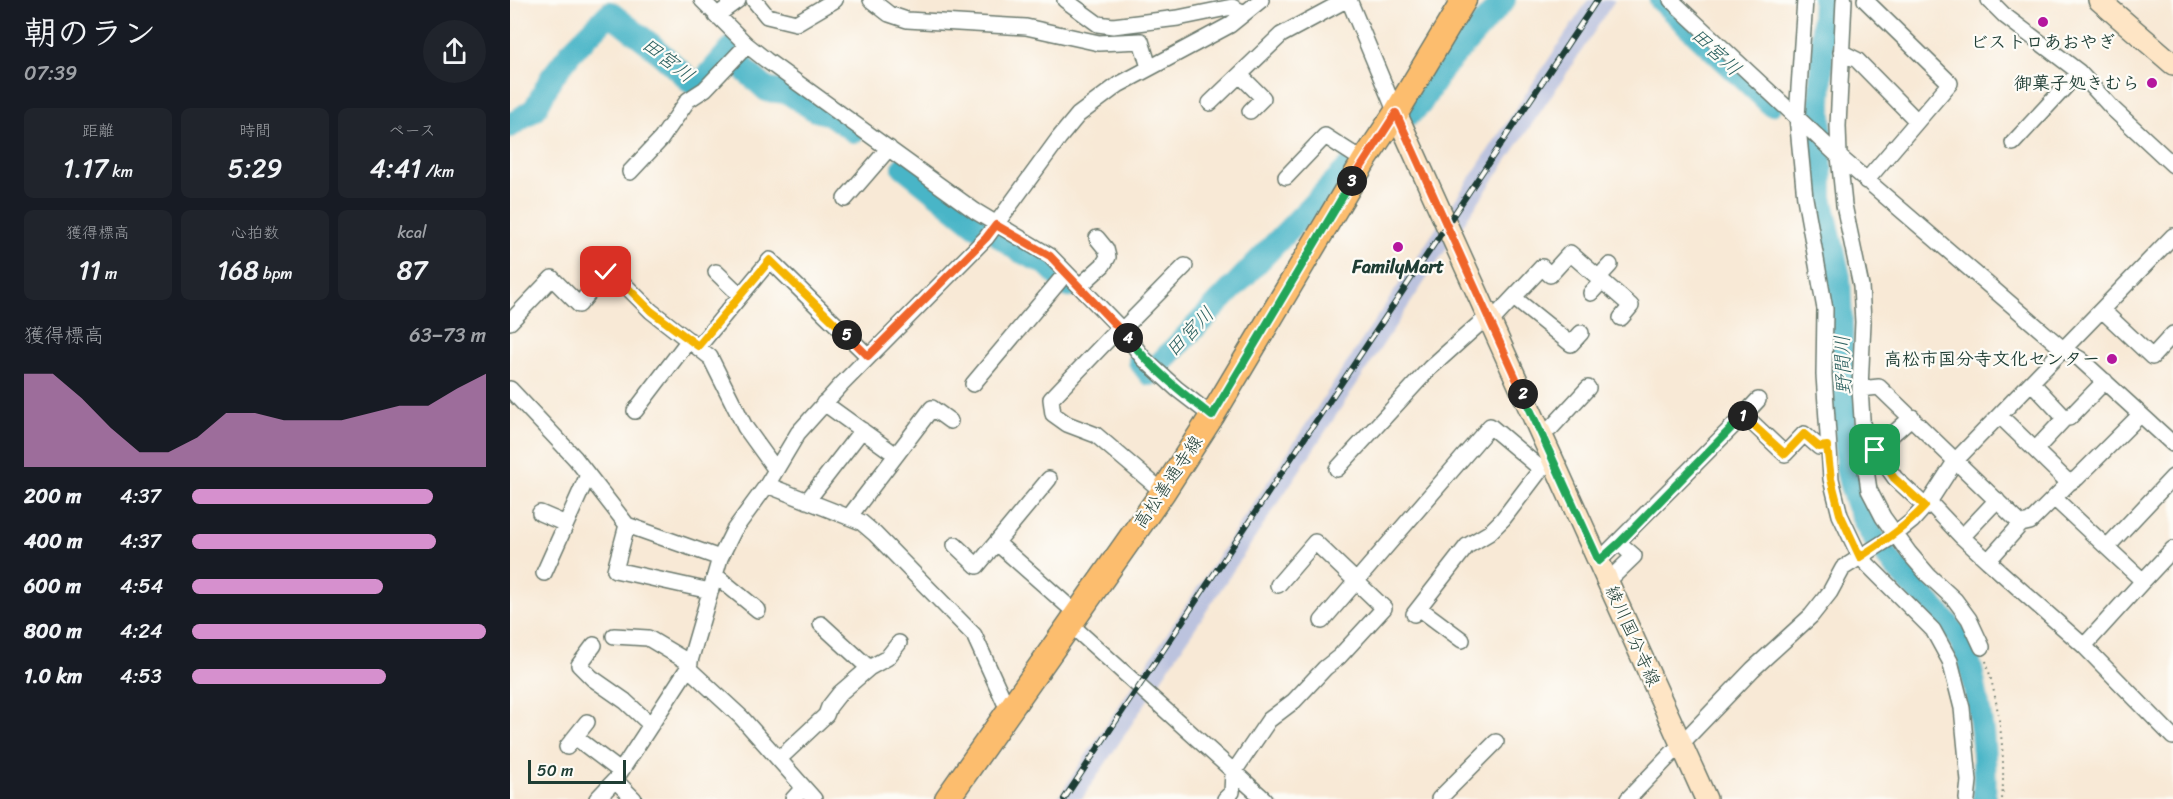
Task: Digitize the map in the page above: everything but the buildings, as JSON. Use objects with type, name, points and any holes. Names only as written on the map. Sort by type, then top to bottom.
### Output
[{"type":"main road","name":"高松善通寺線","points":[[947,799],[1164,492],[1464,0]]},
{"type":"main road","points":[[2104,2],[2173,64]]},
{"type":"main road","name":"綾川国分寺線","points":[[1396,113],[1541,433],[1548,466],[1599,561],[1706,799]]},
{"type":"street","points":[[702,0],[716,15],[740,51],[889,148],[996,225],[1050,256],[1062,278],[1080,286],[1117,331],[1155,369],[1212,416]]},
{"type":"street","points":[[716,15],[738,0]]},
{"type":"street","points":[[754,0],[767,16],[796,23],[836,0]]},
{"type":"street","points":[[872,0],[889,14],[907,20],[1026,27],[1099,43],[1141,41],[1149,67]]},
{"type":"street","points":[[1065,0],[1098,24],[1113,26],[1178,18],[1232,7],[1244,13]]},
{"type":"street","points":[[597,799],[618,775],[689,665],[720,558],[734,530],[767,485],[798,434],[868,356],[986,238],[1059,138],[1078,116],[1118,85],[1230,25],[1261,0]]},
{"type":"street","points":[[1210,103],[1240,75],[1276,30],[1348,0],[1396,113]]},
{"type":"street","points":[[1671,0],[1866,181],[2064,350],[2080,359],[2173,444]]},
{"type":"street","points":[[1805,0],[1799,119],[1805,198],[1825,309],[1824,375],[1831,479],[1840,514],[1863,556],[1933,630],[1950,661],[1962,708],[1970,781],[1968,799]]},
{"type":"street","points":[[1844,0],[1837,155],[1844,205],[1861,286],[1863,322],[1860,389],[1869,445],[1869,490],[1894,536],[1970,619],[1982,647]]},
{"type":"street","points":[[1865,0],[1950,83],[1866,181]]},
{"type":"street","points":[[1989,0],[2006,16],[2079,72],[2113,109],[2173,165]]},
{"type":"street","points":[[630,172],[661,139],[688,100],[705,89],[740,51]]},
{"type":"street","points":[[1841,52],[1857,60],[1917,121]]},
{"type":"street","points":[[2013,143],[2079,72]]},
{"type":"street","points":[[1240,75],[1263,98],[1250,111]]},
{"type":"street","points":[[1286,177],[1326,136],[1364,161]]},
{"type":"street","points":[[845,199],[889,148]]},
{"type":"street","points":[[1628,799],[1680,742],[1753,669],[1811,616],[1830,592],[1844,568],[1894,536],[1927,504],[1956,460],[2173,236]]},
{"type":"street","points":[[1080,286],[1103,265],[1108,257],[1106,249],[1097,238]]},
{"type":"street","points":[[1337,469],[1430,368],[1479,324],[1497,315],[1542,267],[1550,275],[1570,253],[1631,306],[1621,318]]},
{"type":"street","points":[[635,411],[693,343],[740,295],[770,260],[868,356]]},
{"type":"street","points":[[1591,293],[1610,265]]},
{"type":"street","points":[[1164,492],[1096,435],[1067,424],[1053,414],[1051,399],[1185,266]]},
{"type":"street","points":[[510,322],[552,278],[579,305],[606,272],[612,272],[651,311],[710,357],[745,427],[776,470]]},
{"type":"street","points":[[716,272],[740,295]]},
{"type":"street","points":[[973,384],[1062,278]]},
{"type":"street","points":[[1514,298],[1571,344],[1581,333]]},
{"type":"street","points":[[2102,310],[2152,357],[2173,334]]},
{"type":"street","points":[[2035,450],[2105,381]]},
{"type":"street","points":[[2032,383],[2065,418]]},
{"type":"street","points":[[1860,389],[1879,387],[2021,524]]},
{"type":"street","points":[[1541,433],[1551,428],[1588,388]]},
{"type":"street","points":[[510,389],[575,458],[627,525],[720,558]]},
{"type":"street","points":[[1599,561],[1758,400]]},
{"type":"street","points":[[824,403],[896,455]]},
{"type":"street","points":[[849,517],[932,408],[950,421]]},
{"type":"street","points":[[1744,415],[1785,454],[1804,434],[1819,447],[1827,446]]},
{"type":"street","points":[[1988,561],[2021,524],[2030,522],[2140,415]]},
{"type":"street","points":[[2000,416],[2069,483]]},
{"type":"street","points":[[1869,445],[1912,417]]},
{"type":"street","points":[[1322,621],[1490,426],[1548,466],[1489,533],[1467,546],[1417,611],[1462,640]]},
{"type":"street","points":[[807,501],[862,430]]},
{"type":"street","points":[[1869,445],[1894,478],[1927,504],[2084,646],[2173,737]]},
{"type":"street","points":[[544,573],[588,475]]},
{"type":"street","points":[[2107,547],[2173,477]]},
{"type":"street","points":[[955,544],[977,566],[1048,479]]},
{"type":"street","points":[[767,485],[861,522],[875,534],[974,635],[1009,712]]},
{"type":"street","points":[[2054,498],[2143,581]]},
{"type":"street","points":[[1962,537],[1997,500]]},
{"type":"street","points":[[540,513],[566,524]]},
{"type":"street","points":[[627,525],[615,570],[710,591]]},
{"type":"street","points":[[1225,799],[1232,792],[1233,773],[1269,720],[1294,701],[1384,608],[1315,542],[1278,585]]},
{"type":"street","points":[[997,543],[1233,773],[1264,799]]},
{"type":"street","points":[[1608,581],[1639,561],[1619,543]]},
{"type":"street","points":[[2084,646],[2173,549]]},
{"type":"street","points":[[716,575],[758,610]]},
{"type":"street","points":[[820,624],[869,668]]},
{"type":"street","points":[[614,636],[648,638],[689,665],[779,759],[803,795]]},
{"type":"street","points":[[779,759],[826,715],[825,703],[869,668],[887,658],[899,643]]},
{"type":"street","points":[[594,645],[579,665],[592,678],[626,701],[651,725]]},
{"type":"street","points":[[587,722],[571,742],[618,775],[634,799]]},
{"type":"street","points":[[1440,799],[1496,742]]},
{"type":"path","points":[[1982,647],[1996,694],[2002,747],[2002,799]]},
{"type":"shaded area","points":[[1588,0],[1615,0],[1453,239],[1082,799],[1057,799]]},
{"type":"waterway","name":"田宮川","points":[[1411,113],[1420,104],[1442,69],[1504,0]]},
{"type":"waterway","name":"田宮川","points":[[1661,0],[1771,104]]},
{"type":"waterway","name":"野間川","points":[[1824,0],[1820,103],[1821,198],[1839,277],[1847,469],[1852,490],[1874,539],[1948,624],[1964,648],[1978,704],[1982,731],[1984,799]]},
{"type":"waterway","name":"田宮川","points":[[510,126],[535,109],[552,77],[572,51],[610,13],[650,44],[694,84],[700,85],[732,48],[746,71],[767,90],[787,92],[815,110],[830,114],[854,131]]},
{"type":"waterway","name":"田宮川","points":[[904,167],[982,230]]},
{"type":"waterway","name":"田宮川","points":[[1140,361],[1150,374],[1347,169]]},
{"type":"waterway","name":"田宮川","points":[[1001,237],[1018,250],[1047,264],[1069,286]]},
{"type":"railway","points":[[1064,799],[1597,0]]},
{"type":"place","name":"ビストロあおやぎ","points":[[2043,22]]},
{"type":"place","name":"御菓子処きむら","points":[[2152,83]]},
{"type":"place","name":"FamilyMart","points":[[1398,247]]},
{"type":"place","name":"高松市国分寺文化センター","points":[[2112,359]]},
{"type":"route","points":[[606,272],[612,272],[651,311],[698,346],[770,260],[868,356],[986,238],[996,225],[1050,256],[1122,330],[1144,358],[1177,389],[1212,416],[1364,161],[1396,113],[1599,561],[1744,415],[1785,454],[1804,434],[1819,447],[1827,446],[1831,479],[1840,514],[1860,557],[1892,537],[1912,521],[1925,506],[1894,478],[1875,450]]}]
